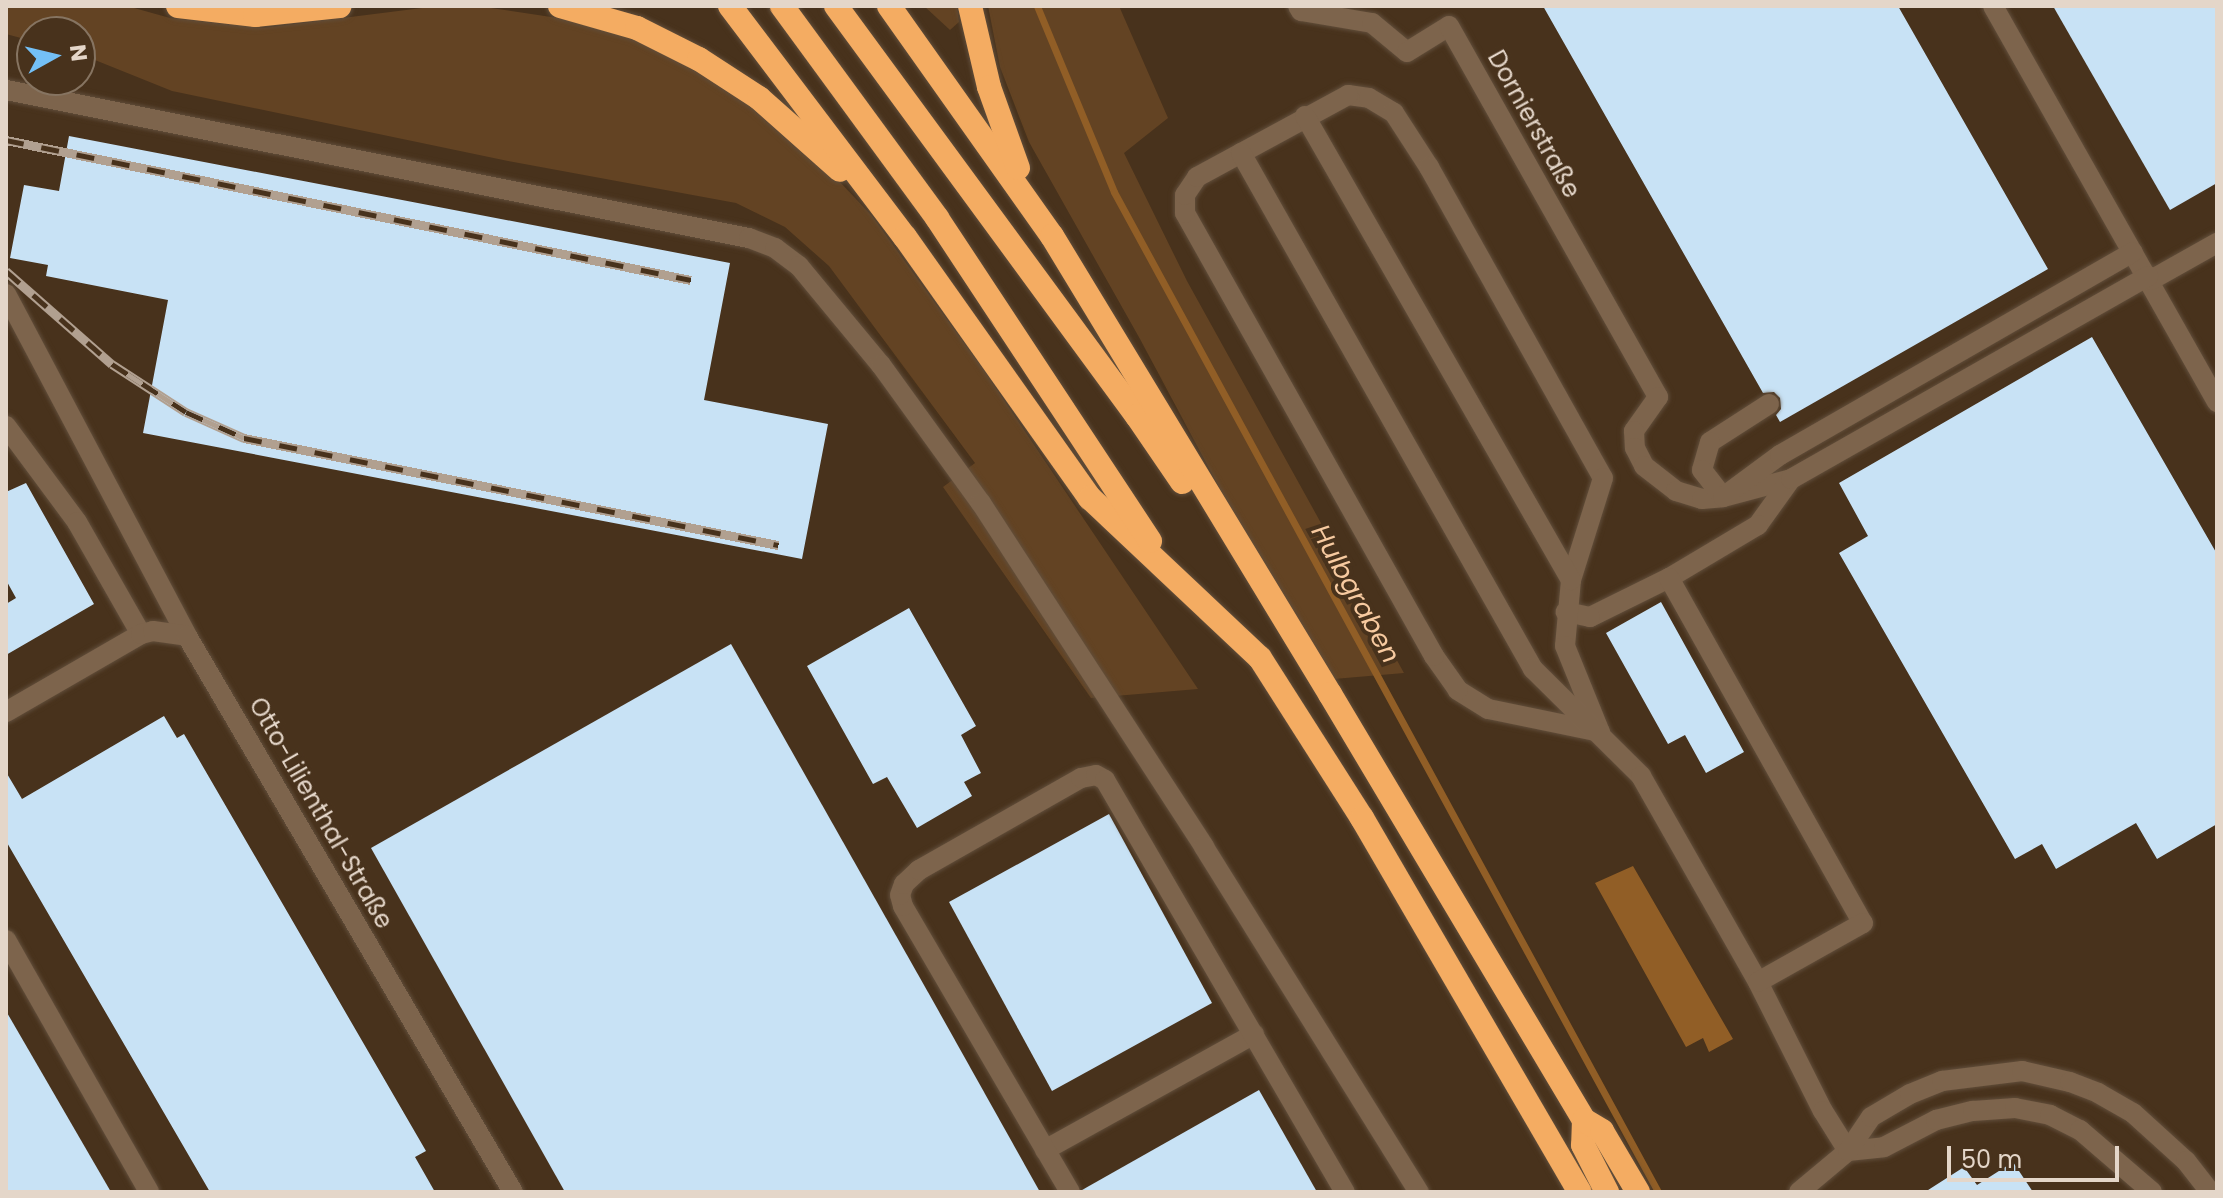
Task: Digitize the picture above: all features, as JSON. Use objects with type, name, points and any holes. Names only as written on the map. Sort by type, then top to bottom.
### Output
[{"type":"highway","points":[[178,6],[255,15],[340,6]]},
{"type":"highway","points":[[560,6],[637,28],[730,78],[789,123],[880,204]]},
{"type":"highway","points":[[730,6],[880,204],[1090,498],[1260,658],[1302,718],[1580,1192]]},
{"type":"highway","points":[[782,6],[937,218],[1171,572]]},
{"type":"highway","points":[[836,6],[1137,416],[1249,585],[1330,694]]},
{"type":"highway","points":[[889,6],[1031,204],[1330,694],[1584,1120],[1602,1131],[1638,1192]]},
{"type":"highway","points":[[970,6],[989,87],[1031,204]]},
{"type":"highway","points":[[1584,1120],[1583,1145],[1607,1192]]},
{"type":"street","name":"Dornierstraße","points":[[1298,6],[1301,11],[1372,23],[1407,52],[1449,26],[1658,397],[1634,431],[1635,448],[1644,466],[1676,491],[1702,499],[1723,497]]},
{"type":"street","points":[[1993,6],[2217,402]]},
{"type":"street","points":[[6,90],[749,238],[775,248],[799,266],[881,365],[981,503],[1204,847],[1419,1192]]},
{"type":"street","points":[[1348,95],[1369,98],[1394,113],[1429,167],[1603,478],[1571,580],[1565,646],[1600,732],[1488,709],[1458,690],[1434,656],[1185,213],[1185,195],[1197,177],[1348,95]]},
{"type":"street","points":[[1305,116],[1571,580]]},
{"type":"street","points":[[1241,153],[1533,669],[1600,732],[1641,776],[1758,982],[1823,1111],[1848,1151]]},
{"type":"street","points":[[1723,497],[1791,479],[2217,243]]},
{"type":"street","points":[[1723,497],[1780,455],[2133,252]]},
{"type":"street","name":"Otto-Lilienthal-Straße","points":[[6,294],[187,636],[513,1192]]},
{"type":"street","points":[[1723,497],[1702,470],[1710,442],[1769,404]]},
{"type":"street","points":[[7,430],[77,522],[141,634]]},
{"type":"street","points":[[1566,612],[1590,617],[1669,578],[1758,525],[1791,479]]},
{"type":"street","points":[[1669,578],[1863,923],[1758,982]]},
{"type":"street","points":[[6,712],[141,634],[153,631],[187,636]]},
{"type":"street","points":[[1070,1192],[903,906],[900,895],[904,884],[919,870],[1081,778],[1096,775],[1105,780],[1345,1192]]},
{"type":"street","points":[[6,940],[149,1192]]},
{"type":"street","points":[[1045,1150],[1254,1034]]},
{"type":"street","points":[[1799,1192],[1848,1151],[1871,1117],[1910,1094],[1942,1081],[2022,1071],[2070,1082],[2098,1093],[2133,1113],[2168,1143],[2210,1192]]},
{"type":"street","points":[[1848,1151],[1884,1147],[1936,1120],[1973,1111],[2015,1108],[2050,1115],[2080,1130],[2152,1192]]},
{"type":"shaded area","points":[[6,6],[127,6],[170,18],[263,28],[422,8],[491,8],[571,20],[608,30],[684,63],[765,116],[824,165],[872,216],[983,369],[1198,689],[1091,698],[943,487],[975,463],[829,266],[785,227],[736,203],[508,161],[172,91],[96,60],[96,16],[16,16],[16,37],[6,34]]},
{"type":"shaded area","points":[[924,6],[957,6],[959,22],[950,30]]},
{"type":"shaded area","points":[[988,6],[1119,6],[1168,118],[1124,153],[1187,281],[1404,673],[1322,680],[1140,339],[1029,142],[1000,67]]},
{"type":"shaded area","points":[[1633,866],[1733,1039],[1709,1052],[1703,1038],[1686,1047],[1595,883]]},
{"type":"building","points":[[1543,6],[1898,6],[2048,269],[1780,422],[1776,415],[1781,409],[1780,398],[1774,392],[1763,393]]},
{"type":"building","points":[[2053,6],[2217,6],[2217,183],[2170,210]]},
{"type":"building","points":[[69,136],[730,263],[704,400],[828,424],[802,559],[143,433],[168,300],[46,276],[48,265],[10,258],[24,185],[59,191]]},
{"type":"building","points":[[2092,337],[2217,554],[2217,824],[2157,859],[2136,823],[2056,869],[2042,844],[2015,859],[1839,553],[1868,536],[1839,483]]},
{"type":"building","points":[[26,483],[94,604],[6,655],[6,604],[16,598],[6,580],[6,492]]},
{"type":"building","points":[[1661,602],[1744,752],[1706,773],[1685,735],[1668,744],[1606,633]]},
{"type":"building","points":[[909,608],[976,726],[961,735],[981,773],[964,782],[972,796],[917,828],[887,777],[873,784],[807,666]]},
{"type":"building","points":[[731,644],[1040,1192],[565,1192],[371,848]]},
{"type":"building","points":[[164,716],[177,738],[184,734],[426,1151],[415,1157],[435,1192],[210,1192],[6,841],[6,772],[22,799]]},
{"type":"building","points":[[1109,814],[1212,1003],[1052,1091],[949,902]]},
{"type":"building","points":[[6,1011],[111,1192],[6,1192]]},
{"type":"building","points":[[1259,1090],[1317,1192],[1083,1192],[1082,1190]]},
{"type":"building","points":[[2013,1162],[2033,1192],[1925,1192],[1964,1167],[1977,1185]]},
{"type":"waterway","name":"Hulbgraben","points":[[1037,6],[1114,192],[1658,1192]]},
{"type":"railway","points":[[6,140],[691,280]]},
{"type":"railway","points":[[6,271],[112,364],[186,412],[244,438],[778,545]]}]
